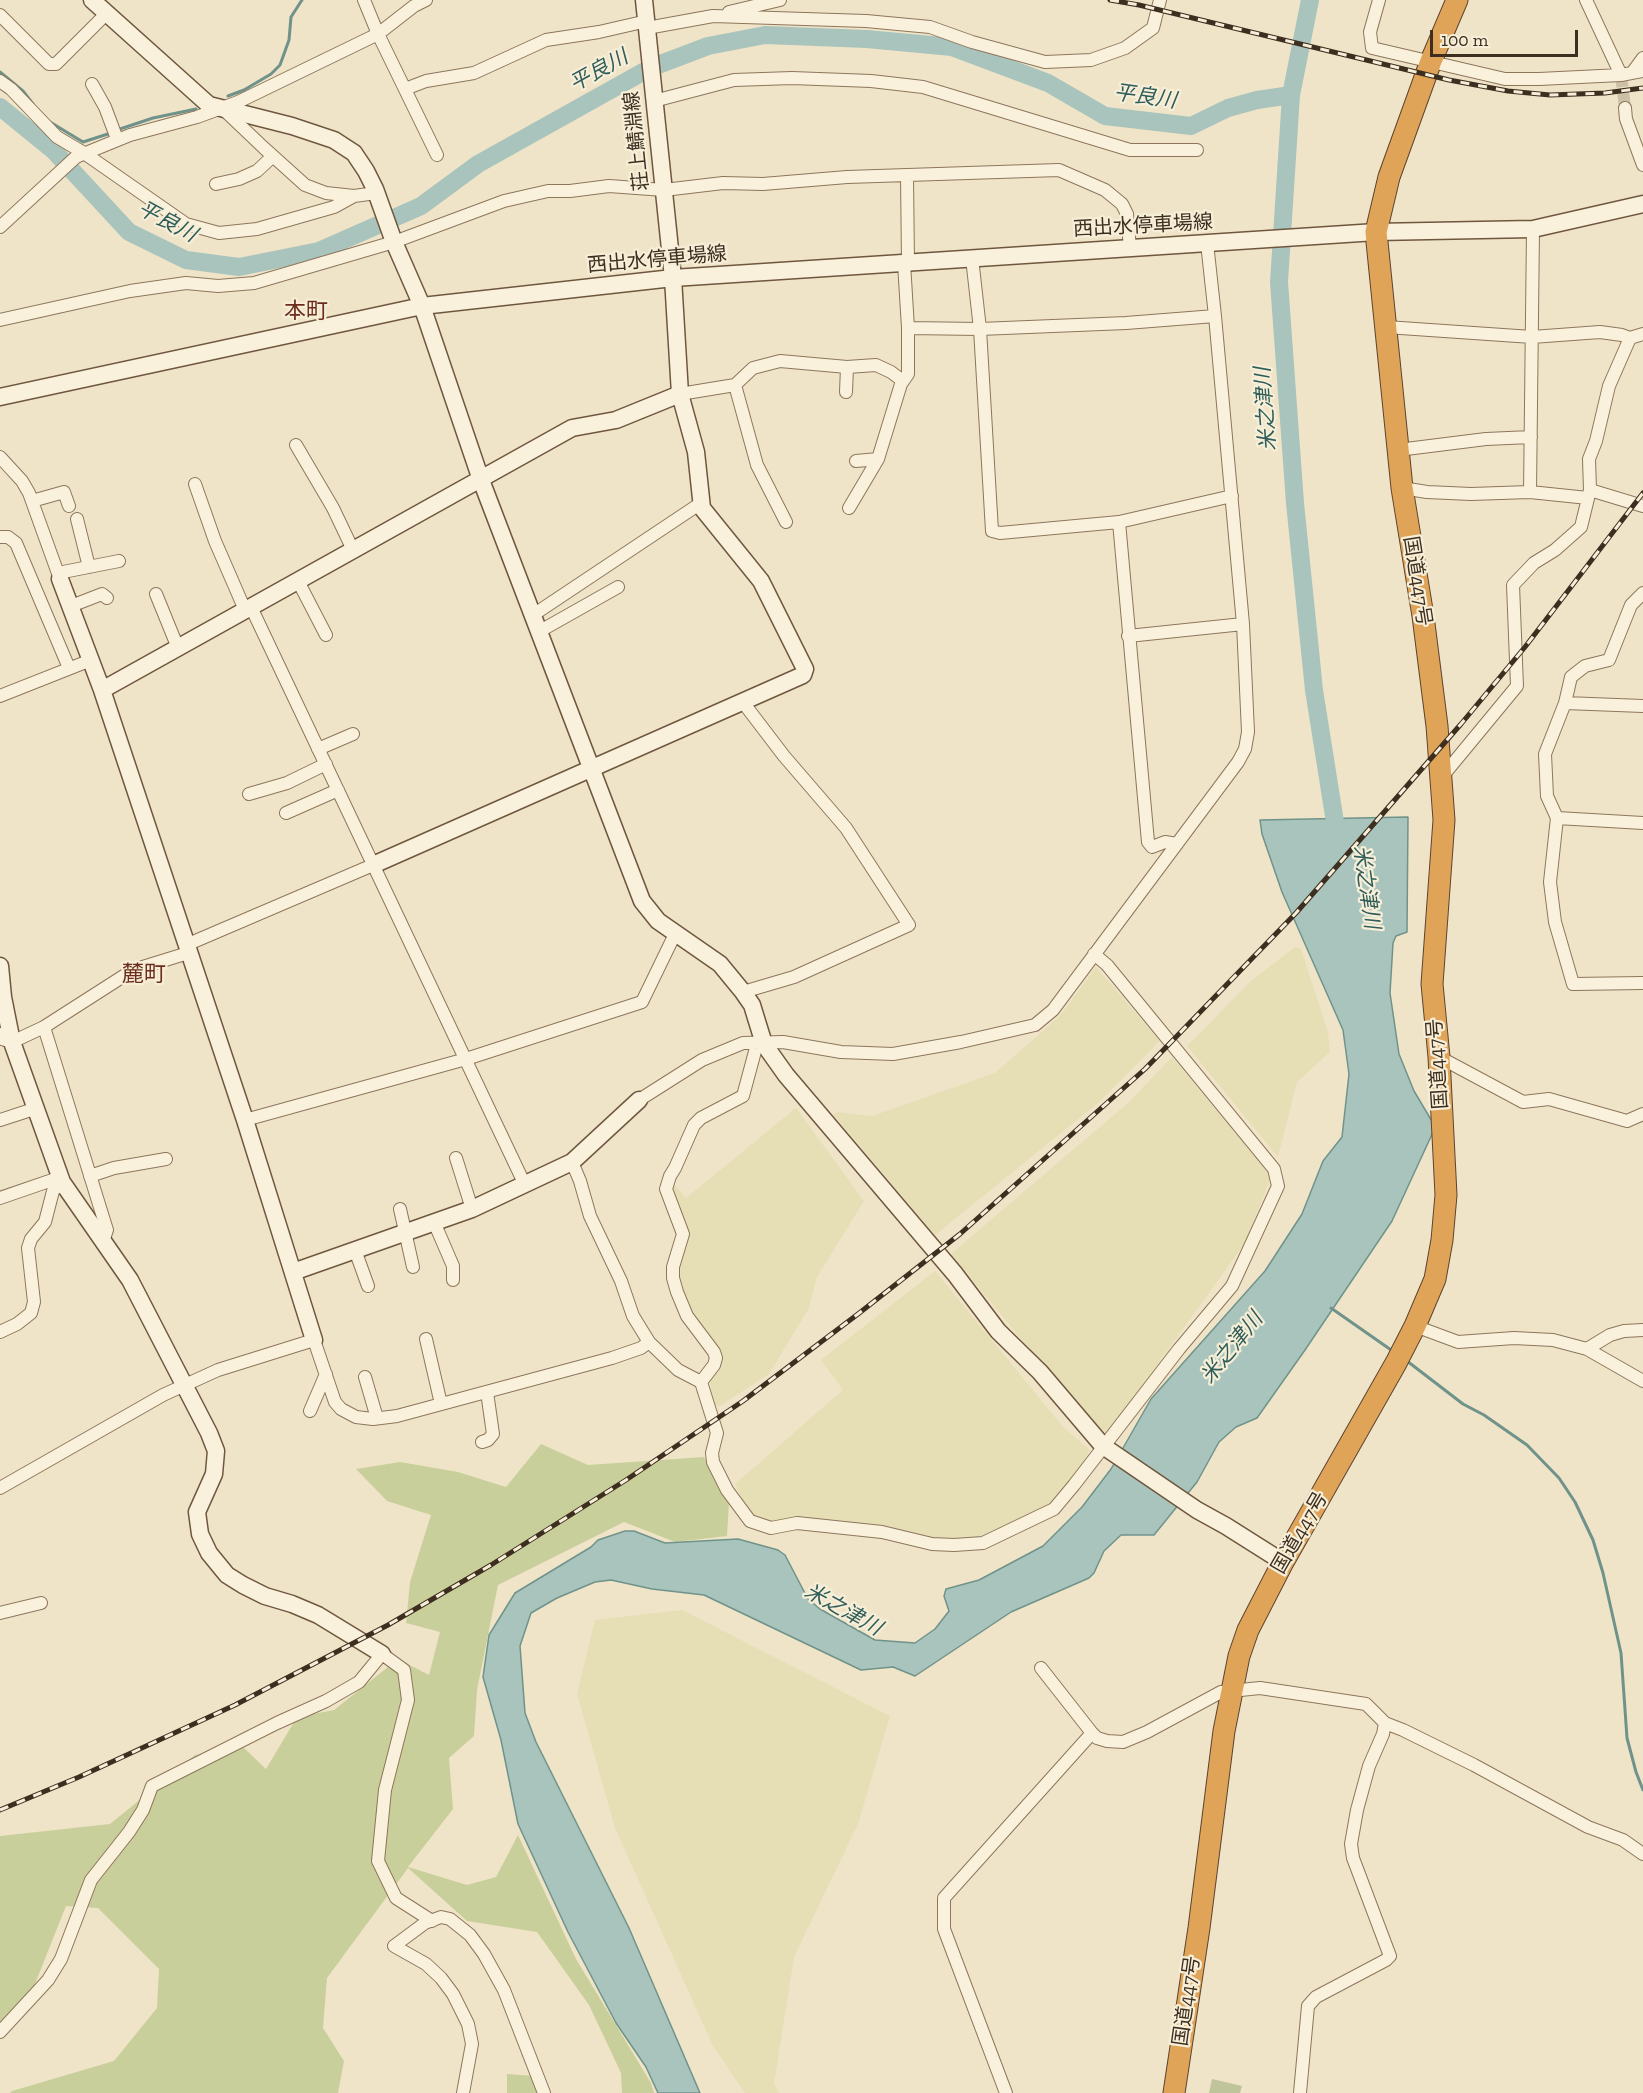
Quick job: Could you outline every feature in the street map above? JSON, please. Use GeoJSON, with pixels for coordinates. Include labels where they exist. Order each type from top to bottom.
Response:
{"type":"FeatureCollection","features":[{"type":"Feature","properties":{"kind":"highway","name":"国道447号"},"geometry":{"type":"LineString","coordinates":[[1174,2093],[1231,1691],[1239,1656],[1248,1630],[1282,1562],[1415,1326],[1434,1279],[1442,1240],[1446,1195],[1439,1057],[1432,984],[1444,820],[1441,778],[1424,616],[1402,488],[1386,327],[1369,233],[1431,61],[1456,0]]}},
{"type":"Feature","properties":{"kind":"street"},"geometry":{"type":"LineString","coordinates":[[92,0],[209,105],[292,126],[334,140],[354,153],[366,171],[376,193],[394,242],[422,306],[481,480],[642,901],[658,921],[720,964],[752,1005],[760,1044],[955,1274],[998,1331],[1040,1372],[1103,1446],[1197,1510],[1282,1562]]}},
{"type":"Feature","properties":{"kind":"street"},"geometry":{"type":"LineString","coordinates":[[364,0],[436,155]]}},
{"type":"Feature","properties":{"kind":"street"},"geometry":{"type":"LineString","coordinates":[[0,227],[80,155],[117,139],[223,108],[378,34],[414,6],[426,0]]}},
{"type":"Feature","properties":{"kind":"street","name":"荘上鯖淵線"},"geometry":{"type":"LineString","coordinates":[[644,0],[673,278],[680,394],[696,452],[701,503]]}},
{"type":"Feature","properties":{"kind":"street"},"geometry":{"type":"LineString","coordinates":[[405,89],[426,81],[474,73],[546,39],[713,16],[780,0]]}},
{"type":"Feature","properties":{"kind":"street"},"geometry":{"type":"LineString","coordinates":[[713,16],[866,21],[930,27],[972,42],[1045,62],[1091,60],[1125,48],[1153,28],[1160,0]]}},
{"type":"Feature","properties":{"kind":"street"},"geometry":{"type":"LineString","coordinates":[[1379,0],[1370,32],[1372,48],[1505,79],[1632,73]]}},
{"type":"Feature","properties":{"kind":"street"},"geometry":{"type":"LineString","coordinates":[[1586,0],[1632,73]]}},
{"type":"Feature","properties":{"kind":"street"},"geometry":{"type":"LineString","coordinates":[[0,15],[49,64],[56,64],[107,13]]}},
{"type":"Feature","properties":{"kind":"street"},"geometry":{"type":"LineString","coordinates":[[1632,73],[1643,58]]}},
{"type":"Feature","properties":{"kind":"street"},"geometry":{"type":"LineString","coordinates":[[654,101],[734,80],[792,78],[871,81],[923,87],[1130,150],[1197,150]]}},
{"type":"Feature","properties":{"kind":"street"},"geometry":{"type":"LineString","coordinates":[[0,81],[57,137],[80,155],[186,225],[219,233],[257,229],[334,207],[354,196]]}},
{"type":"Feature","properties":{"kind":"street"},"geometry":{"type":"LineString","coordinates":[[92,84],[105,107],[117,139]]}},
{"type":"Feature","properties":{"kind":"street"},"geometry":{"type":"LineString","coordinates":[[223,108],[305,185],[326,193],[354,196],[376,193]]}},
{"type":"Feature","properties":{"kind":"street"},"geometry":{"type":"LineString","coordinates":[[1625,108],[1629,129],[1643,165]]}},
{"type":"Feature","properties":{"kind":"street"},"geometry":{"type":"LineString","coordinates":[[216,184],[239,179],[256,171],[273,156]]}},
{"type":"Feature","properties":{"kind":"street"},"geometry":{"type":"LineString","coordinates":[[0,320],[129,291],[186,283],[218,286],[254,283],[394,242],[486,207],[548,190],[570,191],[609,186],[664,190],[723,183],[763,184],[847,177],[907,177],[1059,170],[1105,190],[1122,204],[1127,214],[1130,248]]}},
{"type":"Feature","properties":{"kind":"street"},"geometry":{"type":"LineString","coordinates":[[849,508],[878,459],[903,381],[908,374],[907,177]]}},
{"type":"Feature","properties":{"kind":"street","name":"西出水停車場線"},"geometry":{"type":"LineString","coordinates":[[0,397],[422,306],[673,278],[1369,233],[1533,229],[1643,204]]}},
{"type":"Feature","properties":{"kind":"street"},"geometry":{"type":"LineString","coordinates":[[1530,492],[1533,229]]}},
{"type":"Feature","properties":{"kind":"street"},"geometry":{"type":"LineString","coordinates":[[293,1272],[472,1209],[572,1162],[639,1100],[702,1060],[743,1043],[783,1042],[841,1052],[893,1054],[961,1042],[1035,1025],[1053,1010],[1238,762],[1245,749],[1248,732],[1243,624],[1215,316],[1211,243]]}},
{"type":"Feature","properties":{"kind":"street"},"geometry":{"type":"LineString","coordinates":[[972,258],[980,329],[992,531],[999,533],[1119,522],[1232,496]]}},
{"type":"Feature","properties":{"kind":"street"},"geometry":{"type":"LineString","coordinates":[[908,328],[980,329],[1126,323],[1215,316]]}},
{"type":"Feature","properties":{"kind":"street"},"geometry":{"type":"LineString","coordinates":[[1386,327],[1532,337],[1600,332],[1622,334],[1630,338],[1643,334]]}},
{"type":"Feature","properties":{"kind":"street"},"geometry":{"type":"LineString","coordinates":[[1441,778],[1517,686],[1513,585],[1534,563],[1555,550],[1581,527],[1589,494],[1589,459],[1596,441],[1609,386],[1630,338]]}},
{"type":"Feature","properties":{"kind":"street"},"geometry":{"type":"LineString","coordinates":[[102,690],[572,428],[616,420],[680,394],[735,385],[753,368],[780,361],[848,367],[876,365],[903,381]]}},
{"type":"Feature","properties":{"kind":"street"},"geometry":{"type":"LineString","coordinates":[[846,392],[848,367]]}},
{"type":"Feature","properties":{"kind":"street"},"geometry":{"type":"LineString","coordinates":[[735,385],[757,465],[786,522]]}},
{"type":"Feature","properties":{"kind":"street"},"geometry":{"type":"LineString","coordinates":[[1398,450],[1486,439],[1531,437]]}},
{"type":"Feature","properties":{"kind":"street"},"geometry":{"type":"LineString","coordinates":[[296,445],[333,508],[353,550]]}},
{"type":"Feature","properties":{"kind":"street"},"geometry":{"type":"LineString","coordinates":[[856,461],[878,459]]}},
{"type":"Feature","properties":{"kind":"street"},"geometry":{"type":"LineString","coordinates":[[2,462],[22,481],[32,501],[102,690],[245,1120],[335,1402],[341,1409],[356,1417],[397,1416],[612,1358],[641,1348],[649,1342]]}},
{"type":"Feature","properties":{"kind":"street"},"geometry":{"type":"LineString","coordinates":[[195,484],[215,541],[326,764],[525,1185]]}},
{"type":"Feature","properties":{"kind":"street"},"geometry":{"type":"LineString","coordinates":[[1402,488],[1427,492],[1589,494],[1643,506]]}},
{"type":"Feature","properties":{"kind":"street"},"geometry":{"type":"LineString","coordinates":[[32,501],[64,492],[69,506]]}},
{"type":"Feature","properties":{"kind":"street"},"geometry":{"type":"LineString","coordinates":[[6,1038],[44,1027],[133,970],[187,949],[803,675],[805,669],[761,582],[702,508],[701,503],[533,615]]}},
{"type":"Feature","properties":{"kind":"street"},"geometry":{"type":"LineString","coordinates":[[77,519],[89,567]]}},
{"type":"Feature","properties":{"kind":"street"},"geometry":{"type":"LineString","coordinates":[[1119,522],[1148,842],[1152,847],[1165,842],[1177,844]]}},
{"type":"Feature","properties":{"kind":"street"},"geometry":{"type":"LineString","coordinates":[[0,537],[8,537],[16,543],[69,668]]}},
{"type":"Feature","properties":{"kind":"street"},"geometry":{"type":"LineString","coordinates":[[59,576],[119,561]]}},
{"type":"Feature","properties":{"kind":"street"},"geometry":{"type":"LineString","coordinates":[[298,581],[326,635]]}},
{"type":"Feature","properties":{"kind":"street"},"geometry":{"type":"LineString","coordinates":[[540,631],[618,587]]}},
{"type":"Feature","properties":{"kind":"street"},"geometry":{"type":"LineString","coordinates":[[1643,593],[1631,605],[1609,660],[1585,666],[1571,677],[1565,703],[1545,754],[1547,796],[1557,818],[1550,882],[1555,922],[1573,984],[1643,983]]}},
{"type":"Feature","properties":{"kind":"street"},"geometry":{"type":"LineString","coordinates":[[71,606],[102,594],[107,598]]}},
{"type":"Feature","properties":{"kind":"street"},"geometry":{"type":"LineString","coordinates":[[156,594],[178,648]]}},
{"type":"Feature","properties":{"kind":"street"},"geometry":{"type":"LineString","coordinates":[[1128,636],[1243,624]]}},
{"type":"Feature","properties":{"kind":"street"},"geometry":{"type":"LineString","coordinates":[[0,696],[91,660]]}},
{"type":"Feature","properties":{"kind":"street"},"geometry":{"type":"LineString","coordinates":[[742,701],[784,756],[846,828],[909,925],[794,977],[743,992]]}},
{"type":"Feature","properties":{"kind":"street"},"geometry":{"type":"LineString","coordinates":[[1565,703],[1643,706]]}},
{"type":"Feature","properties":{"kind":"street"},"geometry":{"type":"LineString","coordinates":[[318,749],[353,734]]}},
{"type":"Feature","properties":{"kind":"street"},"geometry":{"type":"LineString","coordinates":[[249,794],[287,783],[326,764]]}},
{"type":"Feature","properties":{"kind":"street"},"geometry":{"type":"LineString","coordinates":[[286,813],[338,790]]}},
{"type":"Feature","properties":{"kind":"street"},"geometry":{"type":"LineString","coordinates":[[1557,818],[1643,823]]}},
{"type":"Feature","properties":{"kind":"street"},"geometry":{"type":"LineString","coordinates":[[245,1120],[465,1059],[642,1002],[675,934]]}},
{"type":"Feature","properties":{"kind":"street"},"geometry":{"type":"LineString","coordinates":[[572,1162],[590,1216],[621,1281],[633,1316],[649,1342],[678,1370],[701,1382],[717,1433],[712,1453],[713,1462],[721,1480],[750,1521],[771,1528],[797,1523],[882,1532],[932,1544],[983,1543],[1054,1509],[1232,1286],[1278,1186],[1274,1169],[1107,965],[1094,954]]}},
{"type":"Feature","properties":{"kind":"street"},"geometry":{"type":"LineString","coordinates":[[0,966],[6,1038],[37,1108],[62,1180],[130,1280],[216,1450],[214,1474],[198,1512],[200,1534],[209,1553],[227,1575],[243,1585],[265,1596],[318,1615],[404,1670],[408,1700],[385,1790],[378,1861],[396,1898],[432,1921]]}},
{"type":"Feature","properties":{"kind":"street"},"geometry":{"type":"LineString","coordinates":[[44,1027],[107,1230],[103,1241]]}},
{"type":"Feature","properties":{"kind":"street"},"geometry":{"type":"LineString","coordinates":[[701,1382],[714,1365],[716,1358],[687,1316],[677,1292],[673,1278],[674,1267],[683,1234],[666,1189],[694,1125],[701,1118],[743,1096],[760,1044]]}},
{"type":"Feature","properties":{"kind":"street"},"geometry":{"type":"LineString","coordinates":[[1439,1057],[1523,1102],[1549,1099],[1627,1121],[1642,1117]]}},
{"type":"Feature","properties":{"kind":"street"},"geometry":{"type":"LineString","coordinates":[[0,1120],[37,1108]]}},
{"type":"Feature","properties":{"kind":"street"},"geometry":{"type":"LineString","coordinates":[[456,1158],[472,1209]]}},
{"type":"Feature","properties":{"kind":"street"},"geometry":{"type":"LineString","coordinates":[[90,1176],[114,1168],[166,1160]]}},
{"type":"Feature","properties":{"kind":"street"},"geometry":{"type":"LineString","coordinates":[[0,1198],[62,1180]]}},
{"type":"Feature","properties":{"kind":"street"},"geometry":{"type":"LineString","coordinates":[[0,1332],[17,1324],[31,1313],[34,1302],[28,1248],[31,1239],[45,1222],[53,1191],[62,1180]]}},
{"type":"Feature","properties":{"kind":"street"},"geometry":{"type":"LineString","coordinates":[[400,1209],[413,1267]]}},
{"type":"Feature","properties":{"kind":"street"},"geometry":{"type":"LineString","coordinates":[[434,1222],[453,1266],[453,1280]]}},
{"type":"Feature","properties":{"kind":"street"},"geometry":{"type":"LineString","coordinates":[[355,1250],[368,1286]]}},
{"type":"Feature","properties":{"kind":"street"},"geometry":{"type":"LineString","coordinates":[[1415,1326],[1458,1342],[1514,1338],[1553,1340],[1587,1349],[1643,1381]]}},
{"type":"Feature","properties":{"kind":"street"},"geometry":{"type":"LineString","coordinates":[[1587,1349],[1610,1335],[1624,1331],[1643,1330]]}},
{"type":"Feature","properties":{"kind":"street"},"geometry":{"type":"LineString","coordinates":[[426,1339],[441,1404]]}},
{"type":"Feature","properties":{"kind":"street"},"geometry":{"type":"LineString","coordinates":[[0,1488],[183,1385],[218,1370],[314,1340]]}},
{"type":"Feature","properties":{"kind":"street"},"geometry":{"type":"LineString","coordinates":[[310,1411],[326,1374]]}},
{"type":"Feature","properties":{"kind":"street"},"geometry":{"type":"LineString","coordinates":[[365,1377],[377,1418]]}},
{"type":"Feature","properties":{"kind":"street"},"geometry":{"type":"LineString","coordinates":[[482,1442],[488,1440],[493,1434],[487,1392]]}},
{"type":"Feature","properties":{"kind":"street"},"geometry":{"type":"LineString","coordinates":[[0,1613],[41,1603]]}},
{"type":"Feature","properties":{"kind":"street"},"geometry":{"type":"LineString","coordinates":[[0,2032],[48,1980],[61,1959],[91,1880],[129,1832],[143,1810],[152,1786],[326,1701],[358,1682],[382,1654]]}},
{"type":"Feature","properties":{"kind":"street"},"geometry":{"type":"LineString","coordinates":[[1041,1668],[1097,1738],[1123,1742],[1147,1732],[1221,1692],[1260,1688],[1366,1704],[1385,1723],[1474,1765],[1588,1827],[1623,1839],[1643,1854]]}},
{"type":"Feature","properties":{"kind":"street"},"geometry":{"type":"LineString","coordinates":[[1300,2093],[1308,2006],[1316,1997],[1390,1956],[1353,1858],[1351,1844],[1357,1810],[1369,1767],[1383,1734],[1385,1723]]}},
{"type":"Feature","properties":{"kind":"street"},"geometry":{"type":"LineString","coordinates":[[1006,2093],[944,1929],[944,1898],[1092,1733]]}},
{"type":"Feature","properties":{"kind":"street"},"geometry":{"type":"LineString","coordinates":[[463,2093],[472,2044],[468,2024],[453,1994],[441,1978],[426,1964],[394,1946],[425,1923],[441,1917],[450,1919],[470,1935],[484,1954],[504,1990],[544,2093]]}},
{"type":"Feature","properties":{"kind":"shaded area"},"geometry":{"type":"Polygon","coordinates":[[[1295,947],[1301,949],[1328,1032],[1330,1052],[1297,1082],[1278,1157],[1187,1046],[1251,981],[1295,947]]]}},
{"type":"Feature","properties":{"kind":"shaded area"},"geometry":{"type":"Polygon","coordinates":[[[1096,967],[1160,1041],[1098,1103],[935,1235],[833,1114],[838,1112],[872,1116],[995,1073],[1059,1017],[1096,967]]]}},
{"type":"Feature","properties":{"kind":"shaded area"},"geometry":{"type":"Polygon","coordinates":[[[1172,1057],[1271,1177],[1245,1243],[1107,1434],[1068,1396],[951,1254],[1128,1103],[1172,1057]]]}},
{"type":"Feature","properties":{"kind":"shaded area"},"geometry":{"type":"Polygon","coordinates":[[[796,1108],[864,1201],[817,1277],[809,1308],[769,1374],[720,1406],[715,1405],[709,1380],[720,1361],[722,1352],[689,1308],[676,1272],[687,1232],[669,1195],[671,1180],[686,1198],[796,1108]]]}},
{"type":"Feature","properties":{"kind":"shaded area"},"geometry":{"type":"Polygon","coordinates":[[[935,1271],[1064,1428],[1090,1450],[1065,1491],[1049,1506],[1001,1531],[971,1541],[935,1538],[799,1516],[777,1522],[759,1519],[748,1511],[735,1484],[843,1390],[821,1360],[935,1271]]]}},
{"type":"Feature","properties":{"kind":"shaded area"},"geometry":{"type":"Polygon","coordinates":[[[682,1610],[890,1716],[858,1824],[794,1957],[774,2084],[779,2093],[745,2093],[713,2046],[615,1828],[577,1694],[595,1620],[682,1610]]]}},
{"type":"Feature","properties":{"kind":"green space"},"geometry":{"type":"Polygon","coordinates":[[[541,1444],[588,1465],[704,1457],[729,1502],[727,1536],[675,1542],[624,1522],[498,1585],[477,1690],[474,1736],[449,1758],[453,1809],[408,1867],[467,1885],[496,1877],[518,1835],[576,1959],[651,2083],[654,2093],[622,2093],[621,2073],[589,2005],[537,1932],[467,1921],[408,1868],[327,1978],[323,2028],[344,2061],[338,2093],[10,2093],[114,2061],[157,2008],[159,1969],[98,1908],[66,1906],[31,1994],[0,2024],[0,1836],[110,1824],[195,1755],[243,1747],[266,1769],[297,1717],[334,1710],[398,1659],[429,1675],[440,1632],[406,1623],[410,1582],[431,1515],[387,1501],[356,1469],[400,1462],[458,1472],[506,1487],[541,1444]]]}},
{"type":"Feature","properties":{"kind":"green space"},"geometry":{"type":"Polygon","coordinates":[[[507,2074],[535,2076],[543,2093],[507,2093],[507,2074]]]}},
{"type":"Feature","properties":{"kind":"green space"},"geometry":{"type":"Polygon","coordinates":[[[1212,2079],[1242,2086],[1240,2093],[1209,2093],[1212,2079]]]}},
{"type":"Feature","properties":{"kind":"water"},"geometry":{"type":"Polygon","coordinates":[[[1408,817],[1407,932],[1396,936],[1393,943],[1390,993],[1399,1054],[1414,1091],[1433,1123],[1434,1130],[1392,1221],[1305,1350],[1257,1418],[1236,1427],[1219,1442],[1197,1482],[1154,1535],[1121,1535],[1104,1551],[1094,1573],[1089,1578],[1011,1612],[915,1676],[893,1667],[861,1670],[704,1595],[652,1589],[611,1580],[595,1582],[557,1598],[531,1613],[520,1646],[525,1713],[536,1742],[629,1928],[700,2093],[658,2093],[646,2067],[616,2023],[568,1932],[518,1824],[501,1740],[483,1677],[489,1635],[515,1593],[591,1547],[598,1540],[625,1531],[634,1531],[665,1543],[738,1539],[778,1550],[785,1555],[808,1599],[820,1609],[875,1640],[915,1643],[935,1629],[949,1611],[944,1596],[946,1589],[979,1580],[1043,1546],[1082,1507],[1111,1469],[1151,1399],[1265,1271],[1302,1214],[1323,1161],[1342,1137],[1349,1074],[1343,1030],[1282,892],[1262,834],[1260,820],[1408,817]]]}},
{"type":"Feature","properties":{"kind":"waterway"},"geometry":{"type":"LineString","coordinates":[[228,96],[244,90],[271,74],[280,65],[289,40],[291,17],[302,0]]}},
{"type":"Feature","properties":{"kind":"waterway","name":"米之津川"},"geometry":{"type":"LineString","coordinates":[[1310,0],[1291,95],[1279,282],[1295,503],[1314,690],[1338,841]]}},
{"type":"Feature","properties":{"kind":"waterway","name":"平良川"},"geometry":{"type":"LineString","coordinates":[[0,107],[53,150],[129,232],[186,260],[239,267],[319,251],[421,206],[478,164],[650,68],[708,46],[765,35],[867,39],[952,47],[1048,83],[1105,116],[1191,126],[1228,108],[1257,100],[1291,95]]}},
{"type":"Feature","properties":{"kind":"waterway"},"geometry":{"type":"LineString","coordinates":[[0,72],[23,91],[33,104]]}},
{"type":"Feature","properties":{"kind":"waterway"},"geometry":{"type":"LineString","coordinates":[[117,130],[153,118],[196,109]]}},
{"type":"Feature","properties":{"kind":"waterway"},"geometry":{"type":"LineString","coordinates":[[50,122],[83,142],[111,133]]}},
{"type":"Feature","properties":{"kind":"waterway"},"geometry":{"type":"LineString","coordinates":[[1331,1308],[1394,1352]]}},
{"type":"Feature","properties":{"kind":"waterway"},"geometry":{"type":"LineString","coordinates":[[1407,1361],[1463,1404],[1484,1415],[1527,1445],[1559,1478],[1575,1502],[1593,1540],[1603,1573],[1621,1653],[1627,1738],[1643,1790]]}},
{"type":"Feature","properties":{"kind":"tunnel"},"geometry":{"type":"LineString","coordinates":[[1621,75],[1625,108]]}},
{"type":"Feature","properties":{"kind":"railway"},"geometry":{"type":"LineString","coordinates":[[1110,0],[1449,80],[1508,91],[1550,95],[1605,93],[1643,88]]}},
{"type":"Feature","properties":{"kind":"railway"},"geometry":{"type":"LineString","coordinates":[[0,1810],[79,1777],[235,1705],[388,1625],[491,1565],[626,1480],[743,1401],[960,1234],[1145,1069],[1296,913],[1525,647],[1643,493]]}},
{"type":"Feature","properties":{"kind":"district","name":"本町"},"geometry":{"type":"Point","coordinates":[306,312]}},
{"type":"Feature","properties":{"kind":"district","name":"麓町"},"geometry":{"type":"Point","coordinates":[144,975]}}]}
